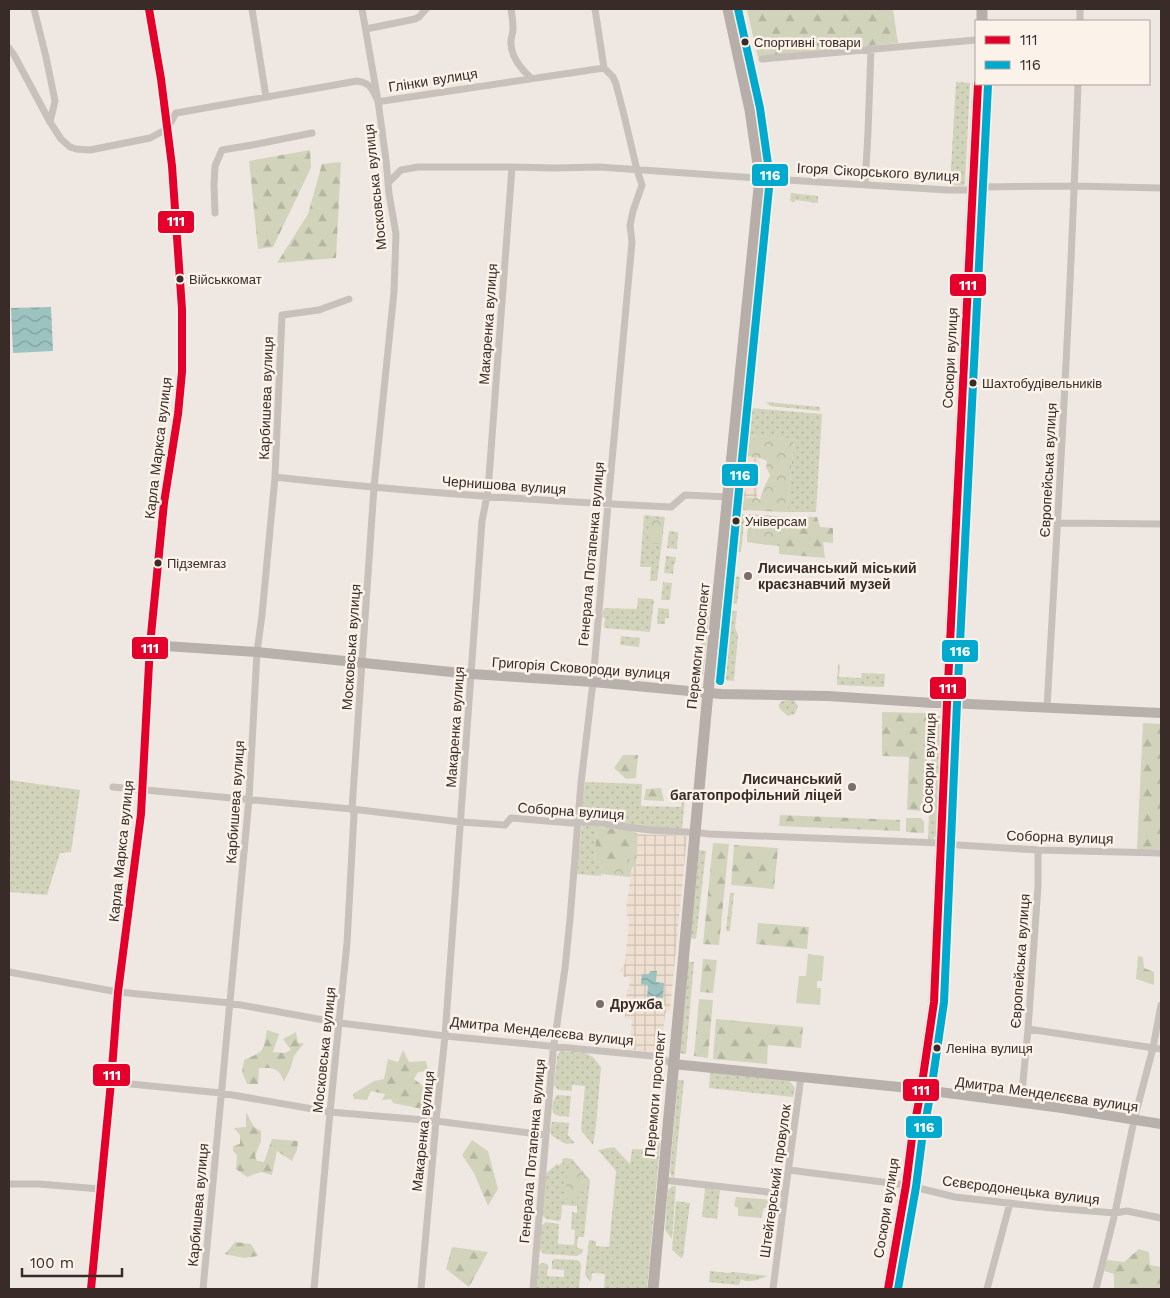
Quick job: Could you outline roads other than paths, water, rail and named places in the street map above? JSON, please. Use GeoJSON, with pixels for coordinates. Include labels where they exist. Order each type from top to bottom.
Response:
{"type":"FeatureCollection","features":[{"type":"Feature","properties":{"kind":"main road","name":"Перемоги проспект"},"geometry":{"type":"LineString","coordinates":[[653,1289],[708,692],[760,178],[750,110],[728,9]]}},
{"type":"Feature","properties":{"kind":"main road","name":"Сосюри вулиця"},"geometry":{"type":"LineString","coordinates":[[888,1289],[934,1002],[946,703],[978,85]]}},
{"type":"Feature","properties":{"kind":"street"},"geometry":{"type":"LineString","coordinates":[[34,9],[55,101],[50,122]]}},
{"type":"Feature","properties":{"kind":"street","name":"Карла Маркса вулиця"},"geometry":{"type":"LineString","coordinates":[[91,1289],[118,992],[143,790],[150,644],[164,502],[178,414],[182,372],[182,309],[172,166],[161,80],[149,9]]}},
{"type":"Feature","properties":{"kind":"street"},"geometry":{"type":"LineString","coordinates":[[252,9],[266,97]]}},
{"type":"Feature","properties":{"kind":"street","name":"Московська вулиця"},"geometry":{"type":"LineString","coordinates":[[314,1289],[348,933],[354,814],[352,809],[374,488],[394,292],[396,234],[389,194],[378,101],[362,9]]}},
{"type":"Feature","properties":{"kind":"street"},"geometry":{"type":"LineString","coordinates":[[366,29],[415,19],[426,9]]}},
{"type":"Feature","properties":{"kind":"street"},"geometry":{"type":"LineString","coordinates":[[511,9],[513,30],[511,48],[521,68],[531,78]]}},
{"type":"Feature","properties":{"kind":"street","name":"Генерала Потапенка вулиця"},"geometry":{"type":"LineString","coordinates":[[533,1289],[545,1135],[554,1045],[565,968],[581,783],[593,682],[632,248],[630,225],[642,185],[616,84],[613,77],[604,68],[595,9]]}},
{"type":"Feature","properties":{"kind":"street"},"geometry":{"type":"LineString","coordinates":[[762,59],[975,40]]}},
{"type":"Feature","properties":{"kind":"street"},"geometry":{"type":"LineString","coordinates":[[9,48],[50,122],[61,139],[70,147],[90,150],[150,138],[167,129]]}},
{"type":"Feature","properties":{"kind":"street"},"geometry":{"type":"LineString","coordinates":[[865,185],[871,49]]}},
{"type":"Feature","properties":{"kind":"street","name":"Глінки вулиця"},"geometry":{"type":"LineString","coordinates":[[167,129],[176,113],[357,81],[371,86],[378,101],[604,68]]}},
{"type":"Feature","properties":{"kind":"street","name":"Європейська вулиця"},"geometry":{"type":"LineString","coordinates":[[1047,707],[1058,523],[1078,85]]}},
{"type":"Feature","properties":{"kind":"street"},"geometry":{"type":"LineString","coordinates":[[215,213],[215,166],[222,150],[312,133]]}},
{"type":"Feature","properties":{"kind":"street","name":"Макаренка вулиця"},"geometry":{"type":"LineString","coordinates":[[422,1289],[445,1036],[482,521],[487,497],[512,167]]}},
{"type":"Feature","properties":{"kind":"street","name":"Ігоря Сікорського вулиця"},"geometry":{"type":"LineString","coordinates":[[389,182],[402,170],[418,168],[599,167],[947,190],[972,190],[979,187],[1074,186],[1161,188]]}},
{"type":"Feature","properties":{"kind":"street","name":"Карбишева вулиця"},"geometry":{"type":"LineString","coordinates":[[203,1289],[249,799],[257,652],[275,477],[282,315],[319,310],[349,299]]}},
{"type":"Feature","properties":{"kind":"street","name":"Чернишова вулиця"},"geometry":{"type":"LineString","coordinates":[[275,477],[374,488],[487,497],[671,507],[685,495],[728,497]]}},
{"type":"Feature","properties":{"kind":"street"},"geometry":{"type":"LineString","coordinates":[[1058,523],[1161,524]]}},
{"type":"Feature","properties":{"kind":"street","name":"Григорія Сковороди вулиця"},"geometry":{"type":"LineString","coordinates":[[150,644],[257,652],[471,674],[593,682],[721,694],[828,696],[933,703],[1161,713]]}},
{"type":"Feature","properties":{"kind":"street","name":"Соборна вулиця"},"geometry":{"type":"LineString","coordinates":[[112,787],[352,809],[461,822],[505,825],[511,818],[620,825],[641,829],[709,834],[941,844]]}},
{"type":"Feature","properties":{"kind":"street","name":"Соборна вулиця"},"geometry":{"type":"LineString","coordinates":[[958,845],[1038,850],[1161,853]]}},
{"type":"Feature","properties":{"kind":"street","name":"Європейська вулиця"},"geometry":{"type":"LineString","coordinates":[[1021,1103],[1038,886],[1038,850]]}},
{"type":"Feature","properties":{"kind":"street","name":"Дмитра Менделєєва вулиця"},"geometry":{"type":"LineString","coordinates":[[9,972],[118,992],[230,1003],[340,1023],[445,1036],[657,1056],[673,1064],[921,1090],[1062,1108],[1161,1124]]}},
{"type":"Feature","properties":{"kind":"street"},"geometry":{"type":"LineString","coordinates":[[1096,1289],[1115,1213],[1134,1120],[1153,1048],[1161,1005]]}},
{"type":"Feature","properties":{"kind":"street"},"geometry":{"type":"LineString","coordinates":[[1028,1029],[1161,1049]]}},
{"type":"Feature","properties":{"kind":"street","name":"Штейгерський провулок"},"geometry":{"type":"LineString","coordinates":[[773,1289],[801,1077]]}},
{"type":"Feature","properties":{"kind":"street"},"geometry":{"type":"LineString","coordinates":[[111,1082],[221,1093],[330,1112],[436,1121],[545,1135]]}},
{"type":"Feature","properties":{"kind":"street","name":"Сєвєродонецька вулиця"},"geometry":{"type":"LineString","coordinates":[[789,1170],[906,1185],[955,1197],[1052,1208],[1115,1213],[1127,1211],[1161,1218]]}},
{"type":"Feature","properties":{"kind":"street"},"geometry":{"type":"LineString","coordinates":[[663,1180],[785,1194]]}},
{"type":"Feature","properties":{"kind":"street"},"geometry":{"type":"LineString","coordinates":[[9,1184],[39,1184],[100,1189]]}},
{"type":"Feature","properties":{"kind":"street"},"geometry":{"type":"LineString","coordinates":[[987,1289],[1010,1203]]}},
{"type":"Feature","properties":{"kind":"water"},"geometry":{"type":"Polygon","coordinates":[[[51,307],[53,351],[13,353],[11,308],[51,307]]]}},
{"type":"Feature","properties":{"kind":"water"},"geometry":{"type":"Polygon","coordinates":[[[650,971],[657,971],[656,982],[664,983],[663,998],[647,997],[648,985],[641,984],[642,974],[649,974],[650,971]]]}},
{"type":"Feature","properties":{"kind":"place","name":"Спортивні товари"},"geometry":{"type":"Point","coordinates":[745,42]}},
{"type":"Feature","properties":{"kind":"place","name":"Військкомат"},"geometry":{"type":"Point","coordinates":[180,279]}},
{"type":"Feature","properties":{"kind":"place","name":"Шахтобудівельників"},"geometry":{"type":"Point","coordinates":[973,383]}},
{"type":"Feature","properties":{"kind":"place","name":"Універсам"},"geometry":{"type":"Point","coordinates":[736,521]}},
{"type":"Feature","properties":{"kind":"place","name":"Підземгаз"},"geometry":{"type":"Point","coordinates":[158,563]}},
{"type":"Feature","properties":{"kind":"place","name":"Лисичанський міський краєзнавчий музей"},"geometry":{"type":"Point","coordinates":[748,576]}},
{"type":"Feature","properties":{"kind":"place","name":"Лисичанський багатопрофільний ліцей"},"geometry":{"type":"Point","coordinates":[852,787]}},
{"type":"Feature","properties":{"kind":"place","name":"Дружба"},"geometry":{"type":"Point","coordinates":[600,1004]}},
{"type":"Feature","properties":{"kind":"place","name":"Леніна вулиця"},"geometry":{"type":"Point","coordinates":[937,1048]}}]}
